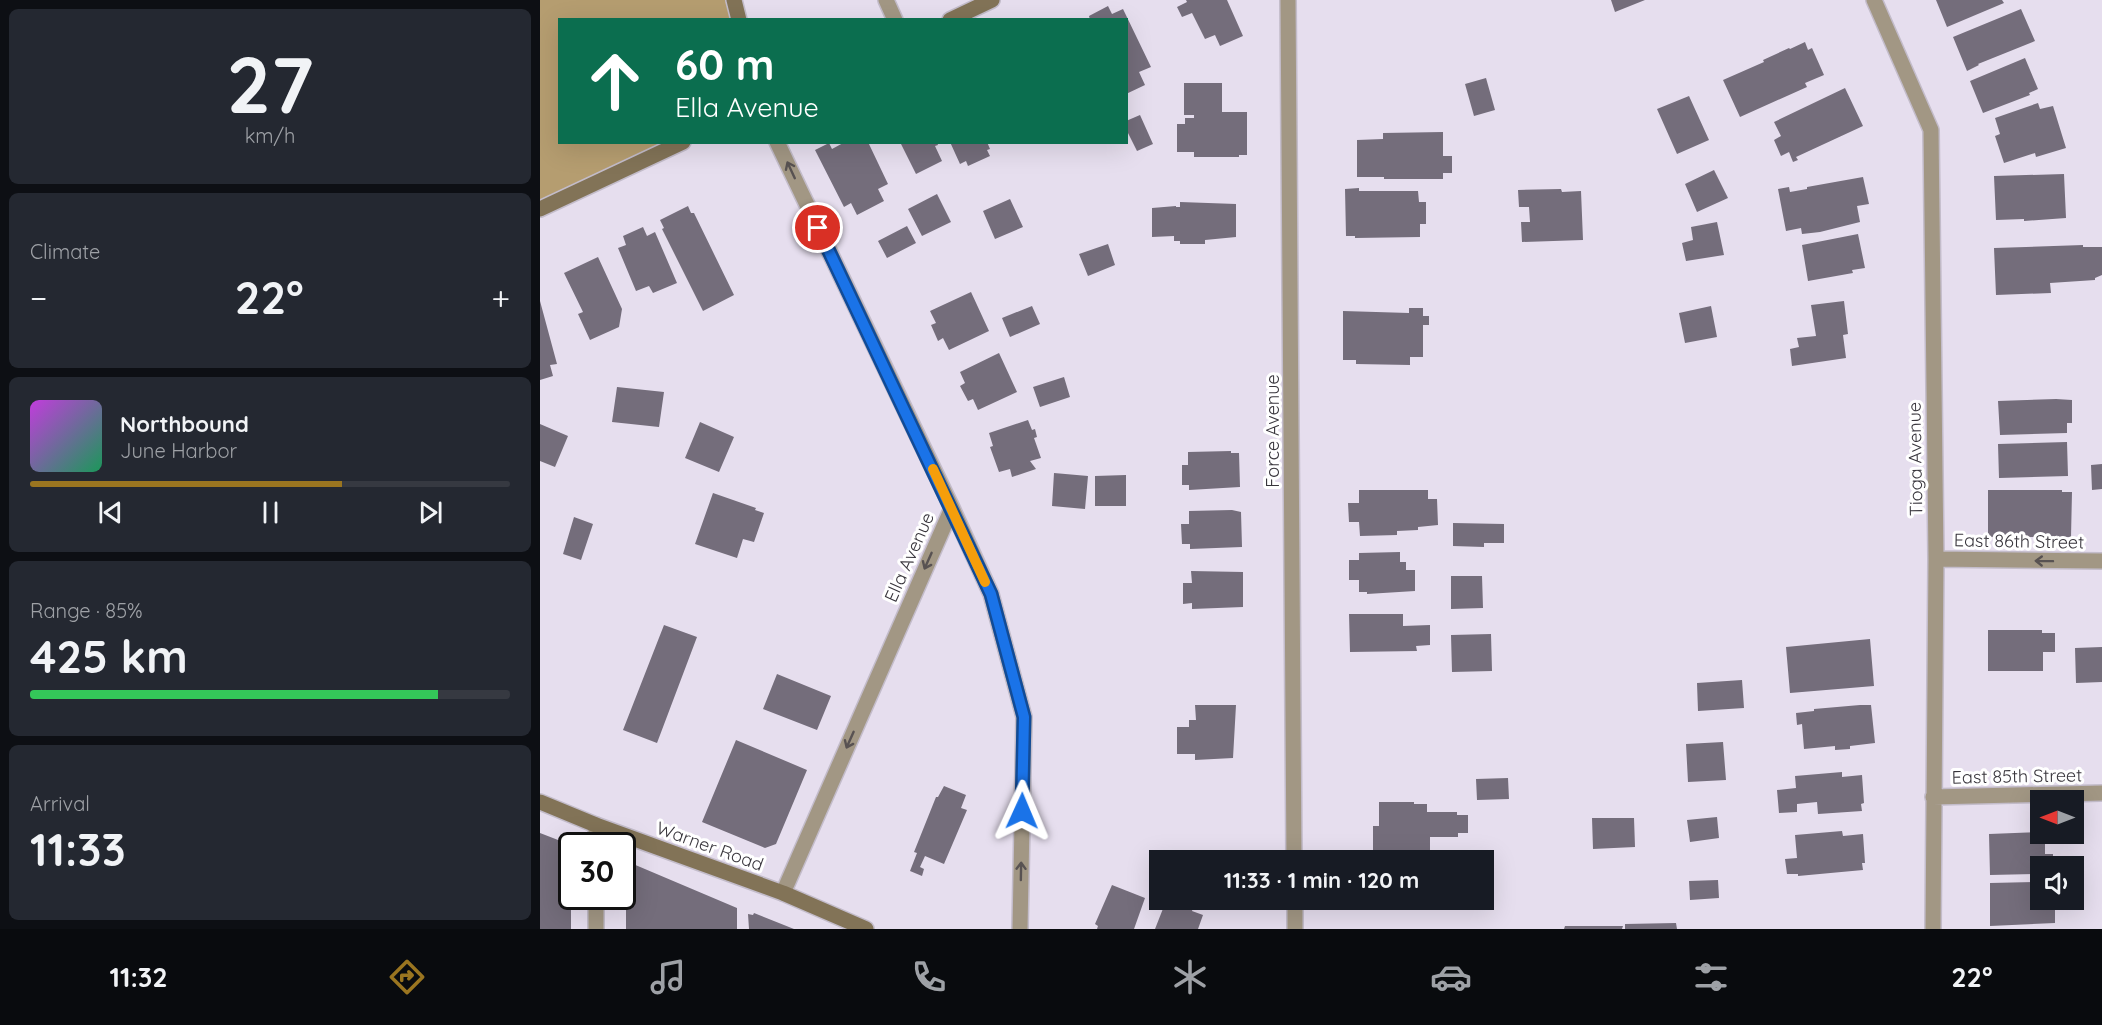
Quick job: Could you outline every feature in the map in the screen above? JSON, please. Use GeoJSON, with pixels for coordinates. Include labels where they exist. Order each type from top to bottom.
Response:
{"type":"FeatureCollection","features":[{"type":"Feature","properties":{"kind":"main road"},"geometry":{"type":"LineString","coordinates":[[734,0],[738,18]]}},
{"type":"Feature","properties":{"kind":"main road"},"geometry":{"type":"LineString","coordinates":[[954,18],[992,0]]}},
{"type":"Feature","properties":{"kind":"main road"},"geometry":{"type":"LineString","coordinates":[[540,209],[679,144]]}},
{"type":"Feature","properties":{"kind":"main road","name":"Warner Road"},"geometry":{"type":"LineString","coordinates":[[540,802],[596,825],[783,893],[866,929]]}},
{"type":"Feature","properties":{"kind":"street"},"geometry":{"type":"LineString","coordinates":[[886,0],[894,18]]}},
{"type":"Feature","properties":{"kind":"street","name":"Force Avenue"},"geometry":{"type":"LineString","coordinates":[[1288,0],[1294,850]]}},
{"type":"Feature","properties":{"kind":"street","name":"Tioga Avenue"},"geometry":{"type":"LineString","coordinates":[[1874,0],[1931,130],[1936,559],[1933,929]]}},
{"type":"Feature","properties":{"kind":"street","name":"Ella Avenue"},"geometry":{"type":"LineString","coordinates":[[778,144],[951,508],[783,893]]}},
{"type":"Feature","properties":{"kind":"street"},"geometry":{"type":"LineString","coordinates":[[951,508],[991,594],[1024,717],[1020,929]]}},
{"type":"Feature","properties":{"kind":"street","name":"East 86th Street"},"geometry":{"type":"LineString","coordinates":[[1936,559],[2102,561]]}},
{"type":"Feature","properties":{"kind":"street","name":"East 85th Street"},"geometry":{"type":"LineString","coordinates":[[1933,797],[2102,793]]}},
{"type":"Feature","properties":{"kind":"street"},"geometry":{"type":"LineString","coordinates":[[596,825],[596,832]]}},
{"type":"Feature","properties":{"kind":"street"},"geometry":{"type":"LineString","coordinates":[[596,910],[596,929]]}},
{"type":"Feature","properties":{"kind":"street"},"geometry":{"type":"LineString","coordinates":[[1295,910],[1295,929]]}},
{"type":"Feature","properties":{"kind":"shaded area"},"geometry":{"type":"Polygon","coordinates":[[[540,0],[734,0],[739,18],[558,18],[558,144],[681,144],[540,209],[540,0]]]}},
{"type":"Feature","properties":{"kind":"building"},"geometry":{"type":"Polygon","coordinates":[[[1186,0],[1227,0],[1243,36],[1220,46],[1215,35],[1205,39],[1192,13],[1182,17],[1177,7],[1187,2],[1186,0]]]}},
{"type":"Feature","properties":{"kind":"building"},"geometry":{"type":"Polygon","coordinates":[[[1611,0],[1645,0],[1615,12],[1611,0]]]}},
{"type":"Feature","properties":{"kind":"building"},"geometry":{"type":"Polygon","coordinates":[[[1936,0],[2002,0],[2004,3],[1947,27],[1936,0]]]}},
{"type":"Feature","properties":{"kind":"building"},"geometry":{"type":"Polygon","coordinates":[[[1108,6],[1112,14],[1123,9],[1127,18],[1090,18],[1089,16],[1108,6]]]}},
{"type":"Feature","properties":{"kind":"building"},"geometry":{"type":"Polygon","coordinates":[[[2021,9],[2035,41],[1978,64],[1967,71],[1953,37],[2021,9]]]}},
{"type":"Feature","properties":{"kind":"building"},"geometry":{"type":"Polygon","coordinates":[[[1128,19],[1151,67],[1139,72],[1145,85],[1128,93],[1128,19]]]}},
{"type":"Feature","properties":{"kind":"building"},"geometry":{"type":"Polygon","coordinates":[[[1805,42],[1808,50],[1812,48],[1824,75],[1805,83],[1807,87],[1740,117],[1723,80],[1805,42]]]}},
{"type":"Feature","properties":{"kind":"building"},"geometry":{"type":"Polygon","coordinates":[[[2025,58],[2038,89],[2029,93],[2030,95],[1983,113],[1970,81],[2025,58]]]}},
{"type":"Feature","properties":{"kind":"building"},"geometry":{"type":"Polygon","coordinates":[[[1486,78],[1495,110],[1474,116],[1465,84],[1486,78]]]}},
{"type":"Feature","properties":{"kind":"building"},"geometry":{"type":"Polygon","coordinates":[[[1184,83],[1222,83],[1222,112],[1247,112],[1247,155],[1194,157],[1194,152],[1177,152],[1177,124],[1185,124],[1185,118],[1194,118],[1194,115],[1184,115],[1184,83]]]}},
{"type":"Feature","properties":{"kind":"building"},"geometry":{"type":"Polygon","coordinates":[[[1845,88],[1863,126],[1796,157],[1798,160],[1793,162],[1789,152],[1781,156],[1774,140],[1781,136],[1774,122],[1845,88]]]}},
{"type":"Feature","properties":{"kind":"building"},"geometry":{"type":"Polygon","coordinates":[[[1689,96],[1709,140],[1677,154],[1657,109],[1689,96]]]}},
{"type":"Feature","properties":{"kind":"building"},"geometry":{"type":"Polygon","coordinates":[[[2038,103],[2040,109],[2053,106],[2066,148],[2036,157],[2035,153],[2004,163],[1995,136],[2000,134],[1995,118],[2038,103]]]}},
{"type":"Feature","properties":{"kind":"building"},"geometry":{"type":"Polygon","coordinates":[[[1140,115],[1153,144],[1137,151],[1128,133],[1128,120],[1140,115]]]}},
{"type":"Feature","properties":{"kind":"building"},"geometry":{"type":"Polygon","coordinates":[[[1443,132],[1443,156],[1452,156],[1452,173],[1443,173],[1443,179],[1357,177],[1357,140],[1383,139],[1383,133],[1443,132]]]}},
{"type":"Feature","properties":{"kind":"building"},"geometry":{"type":"Polygon","coordinates":[[[827,144],[832,149],[841,144],[869,144],[888,184],[878,189],[884,201],[857,215],[851,203],[844,207],[815,150],[827,144]]]}},
{"type":"Feature","properties":{"kind":"building"},"geometry":{"type":"Polygon","coordinates":[[[901,144],[938,144],[935,146],[942,161],[916,174],[901,144]]]}},
{"type":"Feature","properties":{"kind":"building"},"geometry":{"type":"Polygon","coordinates":[[[951,144],[988,144],[990,149],[987,150],[990,156],[968,166],[966,161],[960,164],[951,144]]]}},
{"type":"Feature","properties":{"kind":"building"},"geometry":{"type":"Polygon","coordinates":[[[1714,170],[1728,198],[1697,212],[1685,184],[1714,170]]]}},
{"type":"Feature","properties":{"kind":"building"},"geometry":{"type":"Polygon","coordinates":[[[2064,174],[2066,218],[1996,220],[1994,176],[2064,174]]]}},
{"type":"Feature","properties":{"kind":"building"},"geometry":{"type":"Polygon","coordinates":[[[1863,177],[1869,204],[1857,206],[1860,222],[1820,232],[1802,234],[1801,228],[1786,231],[1778,189],[1789,187],[1790,192],[1863,177]]]}},
{"type":"Feature","properties":{"kind":"building"},"geometry":{"type":"Polygon","coordinates":[[[1359,188],[1359,191],[1418,191],[1419,202],[1426,202],[1426,224],[1420,224],[1420,237],[1355,238],[1355,236],[1346,236],[1345,189],[1359,188]]]}},
{"type":"Feature","properties":{"kind":"building"},"geometry":{"type":"Polygon","coordinates":[[[1561,189],[1562,192],[1581,191],[1583,240],[1522,242],[1521,222],[1530,222],[1529,207],[1519,207],[1518,190],[1561,189]]]}},
{"type":"Feature","properties":{"kind":"building"},"geometry":{"type":"Polygon","coordinates":[[[937,194],[951,222],[922,236],[908,209],[937,194]]]}},
{"type":"Feature","properties":{"kind":"building"},"geometry":{"type":"Polygon","coordinates":[[[1010,199],[1023,227],[995,239],[983,211],[1010,199]]]}},
{"type":"Feature","properties":{"kind":"building"},"geometry":{"type":"Polygon","coordinates":[[[1180,202],[1236,204],[1236,237],[1205,240],[1205,244],[1180,244],[1180,241],[1174,241],[1174,236],[1152,237],[1152,208],[1180,207],[1180,202]]]}},
{"type":"Feature","properties":{"kind":"building"},"geometry":{"type":"Polygon","coordinates":[[[688,206],[691,213],[694,213],[734,295],[703,311],[662,229],[664,228],[660,220],[688,206]]]}},
{"type":"Feature","properties":{"kind":"building"},"geometry":{"type":"Polygon","coordinates":[[[1717,222],[1724,255],[1686,261],[1682,243],[1693,240],[1691,227],[1717,222]]]}},
{"type":"Feature","properties":{"kind":"building"},"geometry":{"type":"Polygon","coordinates":[[[907,226],[916,243],[887,258],[878,241],[907,226]]]}},
{"type":"Feature","properties":{"kind":"building"},"geometry":{"type":"Polygon","coordinates":[[[643,227],[647,236],[655,232],[677,283],[653,293],[649,286],[636,291],[618,248],[626,245],[623,236],[643,227]]]}},
{"type":"Feature","properties":{"kind":"building"},"geometry":{"type":"Polygon","coordinates":[[[1858,234],[1865,268],[1852,270],[1853,273],[1808,281],[1802,245],[1858,234]]]}},
{"type":"Feature","properties":{"kind":"building"},"geometry":{"type":"Polygon","coordinates":[[[1108,244],[1115,265],[1088,276],[1079,254],[1108,244]]]}},
{"type":"Feature","properties":{"kind":"building"},"geometry":{"type":"Polygon","coordinates":[[[2083,245],[2083,247],[2102,247],[2102,275],[2095,280],[2050,283],[2051,293],[1996,295],[1994,248],[2083,245]]]}},
{"type":"Feature","properties":{"kind":"building"},"geometry":{"type":"Polygon","coordinates":[[[598,257],[622,309],[619,327],[590,340],[578,314],[583,312],[564,273],[598,257]]]}},
{"type":"Feature","properties":{"kind":"building"},"geometry":{"type":"Polygon","coordinates":[[[971,292],[989,331],[949,350],[943,338],[938,341],[931,325],[936,323],[930,311],[971,292]]]}},
{"type":"Feature","properties":{"kind":"building"},"geometry":{"type":"Polygon","coordinates":[[[540,301],[557,364],[550,365],[553,376],[540,380],[540,301]]]}},
{"type":"Feature","properties":{"kind":"building"},"geometry":{"type":"Polygon","coordinates":[[[1844,301],[1848,334],[1843,335],[1846,358],[1792,366],[1790,349],[1799,347],[1797,338],[1816,336],[1811,305],[1844,301]]]}},
{"type":"Feature","properties":{"kind":"building"},"geometry":{"type":"Polygon","coordinates":[[[1032,306],[1040,324],[1010,337],[1002,318],[1032,306]]]}},
{"type":"Feature","properties":{"kind":"building"},"geometry":{"type":"Polygon","coordinates":[[[1711,306],[1717,337],[1685,343],[1679,313],[1711,306]]]}},
{"type":"Feature","properties":{"kind":"building"},"geometry":{"type":"Polygon","coordinates":[[[1409,308],[1423,308],[1423,316],[1429,316],[1429,325],[1423,325],[1423,357],[1410,357],[1410,365],[1356,364],[1356,360],[1343,360],[1343,311],[1409,313],[1409,308]]]}},
{"type":"Feature","properties":{"kind":"building"},"geometry":{"type":"Polygon","coordinates":[[[999,353],[1017,392],[978,410],[973,399],[968,401],[960,386],[965,383],[960,372],[999,353]]]}},
{"type":"Feature","properties":{"kind":"building"},"geometry":{"type":"Polygon","coordinates":[[[1064,377],[1070,397],[1040,407],[1033,387],[1064,377]]]}},
{"type":"Feature","properties":{"kind":"building"},"geometry":{"type":"Polygon","coordinates":[[[617,387],[664,392],[659,427],[612,422],[617,387]]]}},
{"type":"Feature","properties":{"kind":"building"},"geometry":{"type":"Polygon","coordinates":[[[2072,400],[2072,423],[2067,423],[2067,433],[2000,435],[1998,401],[2072,400]]]}},
{"type":"Feature","properties":{"kind":"building"},"geometry":{"type":"Polygon","coordinates":[[[1028,420],[1032,430],[1035,429],[1037,437],[1034,438],[1041,458],[1030,461],[1036,469],[1012,477],[1010,469],[999,472],[990,447],[993,446],[989,433],[1028,420]]]}},
{"type":"Feature","properties":{"kind":"building"},"geometry":{"type":"Polygon","coordinates":[[[700,422],[734,437],[719,472],[685,458],[700,422]]]}},
{"type":"Feature","properties":{"kind":"building"},"geometry":{"type":"Polygon","coordinates":[[[540,424],[568,436],[555,467],[540,461],[540,424]]]}},
{"type":"Feature","properties":{"kind":"building"},"geometry":{"type":"Polygon","coordinates":[[[2067,442],[2068,476],[1999,478],[1998,444],[2067,442]]]}},
{"type":"Feature","properties":{"kind":"building"},"geometry":{"type":"Polygon","coordinates":[[[1231,451],[1231,453],[1239,453],[1240,487],[1189,490],[1189,485],[1182,485],[1182,465],[1188,465],[1188,452],[1231,451]]]}},
{"type":"Feature","properties":{"kind":"building"},"geometry":{"type":"Polygon","coordinates":[[[2102,464],[2102,489],[2092,490],[2091,465],[2102,464]]]}},
{"type":"Feature","properties":{"kind":"building"},"geometry":{"type":"Polygon","coordinates":[[[1054,473],[1088,476],[1085,509],[1052,506],[1054,473]]]}},
{"type":"Feature","properties":{"kind":"building"},"geometry":{"type":"Polygon","coordinates":[[[1126,475],[1126,506],[1095,506],[1095,476],[1126,475]]]}},
{"type":"Feature","properties":{"kind":"building"},"geometry":{"type":"Polygon","coordinates":[[[1359,490],[1428,490],[1428,499],[1437,499],[1438,525],[1418,527],[1418,530],[1397,531],[1397,535],[1360,536],[1359,522],[1349,522],[1348,503],[1359,503],[1359,490]]]}},
{"type":"Feature","properties":{"kind":"building"},"geometry":{"type":"Polygon","coordinates":[[[1988,490],[2072,492],[2071,537],[1988,537],[1988,490]]]}},
{"type":"Feature","properties":{"kind":"building"},"geometry":{"type":"Polygon","coordinates":[[[713,493],[764,513],[754,542],[743,539],[737,558],[695,544],[713,493]]]}},
{"type":"Feature","properties":{"kind":"building"},"geometry":{"type":"Polygon","coordinates":[[[1232,510],[1241,512],[1242,547],[1190,549],[1190,544],[1182,544],[1181,524],[1189,524],[1189,511],[1232,510]]]}},
{"type":"Feature","properties":{"kind":"building"},"geometry":{"type":"Polygon","coordinates":[[[574,517],[593,524],[581,560],[563,554],[574,517]]]}},
{"type":"Feature","properties":{"kind":"building"},"geometry":{"type":"Polygon","coordinates":[[[1453,523],[1504,524],[1504,543],[1484,543],[1484,547],[1453,546],[1453,523]]]}},
{"type":"Feature","properties":{"kind":"building"},"geometry":{"type":"Polygon","coordinates":[[[1400,552],[1400,562],[1406,562],[1406,570],[1415,570],[1415,591],[1367,594],[1367,592],[1359,592],[1359,580],[1349,580],[1349,560],[1359,560],[1359,553],[1400,552]]]}},
{"type":"Feature","properties":{"kind":"building"},"geometry":{"type":"Polygon","coordinates":[[[1191,571],[1243,572],[1243,607],[1192,609],[1192,603],[1183,604],[1183,583],[1192,583],[1191,571]]]}},
{"type":"Feature","properties":{"kind":"building"},"geometry":{"type":"Polygon","coordinates":[[[1451,576],[1482,576],[1483,608],[1451,609],[1451,576]]]}},
{"type":"Feature","properties":{"kind":"building"},"geometry":{"type":"Polygon","coordinates":[[[1349,614],[1403,614],[1403,626],[1430,625],[1430,645],[1416,646],[1417,651],[1350,652],[1349,614]]]}},
{"type":"Feature","properties":{"kind":"building"},"geometry":{"type":"Polygon","coordinates":[[[664,625],[697,637],[657,743],[623,730],[664,625]]]}},
{"type":"Feature","properties":{"kind":"building"},"geometry":{"type":"Polygon","coordinates":[[[1988,630],[2042,630],[2042,633],[2055,633],[2055,652],[2043,652],[2043,671],[1988,671],[1988,630]]]}},
{"type":"Feature","properties":{"kind":"building"},"geometry":{"type":"Polygon","coordinates":[[[1491,634],[1492,671],[1452,672],[1451,635],[1491,634]]]}},
{"type":"Feature","properties":{"kind":"building"},"geometry":{"type":"Polygon","coordinates":[[[1870,639],[1874,686],[1790,693],[1786,647],[1870,639]]]}},
{"type":"Feature","properties":{"kind":"building"},"geometry":{"type":"Polygon","coordinates":[[[2102,647],[2102,682],[2076,683],[2075,648],[2102,647]]]}},
{"type":"Feature","properties":{"kind":"building"},"geometry":{"type":"Polygon","coordinates":[[[777,674],[831,696],[817,730],[763,709],[777,674]]]}},
{"type":"Feature","properties":{"kind":"building"},"geometry":{"type":"Polygon","coordinates":[[[1742,680],[1744,708],[1698,711],[1697,683],[1742,680]]]}},
{"type":"Feature","properties":{"kind":"building"},"geometry":{"type":"Polygon","coordinates":[[[1195,705],[1236,705],[1233,758],[1195,760],[1195,754],[1177,754],[1177,727],[1189,727],[1189,720],[1196,720],[1195,705]]]}},
{"type":"Feature","properties":{"kind":"building"},"geometry":{"type":"Polygon","coordinates":[[[1871,705],[1875,743],[1850,746],[1850,749],[1835,750],[1835,746],[1804,749],[1802,724],[1797,725],[1796,713],[1871,705]]]}},
{"type":"Feature","properties":{"kind":"building"},"geometry":{"type":"Polygon","coordinates":[[[736,740],[807,770],[776,844],[765,848],[702,822],[736,740]]]}},
{"type":"Feature","properties":{"kind":"building"},"geometry":{"type":"Polygon","coordinates":[[[1723,742],[1726,780],[1688,782],[1686,744],[1723,742]]]}},
{"type":"Feature","properties":{"kind":"building"},"geometry":{"type":"Polygon","coordinates":[[[1842,772],[1842,777],[1862,775],[1864,803],[1861,804],[1862,811],[1818,814],[1817,802],[1797,804],[1797,812],[1779,813],[1777,790],[1796,788],[1795,776],[1842,772]]]}},
{"type":"Feature","properties":{"kind":"building"},"geometry":{"type":"Polygon","coordinates":[[[1508,778],[1509,799],[1477,800],[1476,779],[1508,778]]]}},
{"type":"Feature","properties":{"kind":"building"},"geometry":{"type":"Polygon","coordinates":[[[944,786],[966,795],[961,808],[967,810],[944,864],[925,856],[920,867],[924,869],[922,876],[910,871],[917,853],[914,852],[936,797],[944,786]]]}},
{"type":"Feature","properties":{"kind":"building"},"geometry":{"type":"Polygon","coordinates":[[[1379,802],[1414,802],[1414,804],[1427,804],[1427,812],[1457,812],[1457,815],[1468,815],[1468,833],[1458,833],[1458,837],[1430,837],[1430,850],[1373,850],[1373,826],[1379,826],[1379,802]]]}},
{"type":"Feature","properties":{"kind":"building"},"geometry":{"type":"Polygon","coordinates":[[[1717,817],[1719,838],[1690,842],[1687,820],[1717,817]]]}},
{"type":"Feature","properties":{"kind":"building"},"geometry":{"type":"Polygon","coordinates":[[[1592,818],[1634,818],[1635,847],[1593,849],[1592,818]]]}},
{"type":"Feature","properties":{"kind":"building"},"geometry":{"type":"Polygon","coordinates":[[[1842,831],[1843,836],[1863,834],[1865,863],[1862,863],[1863,870],[1798,876],[1798,874],[1787,874],[1785,859],[1797,858],[1795,835],[1842,831]]]}},
{"type":"Feature","properties":{"kind":"building"},"geometry":{"type":"Polygon","coordinates":[[[2030,832],[2030,844],[2045,844],[2045,854],[2053,854],[2053,856],[2030,856],[2030,874],[1990,875],[1989,834],[2030,832]]]}},
{"type":"Feature","properties":{"kind":"building"},"geometry":{"type":"Polygon","coordinates":[[[540,833],[558,840],[558,910],[571,910],[571,929],[540,929],[540,833]]]}},
{"type":"Feature","properties":{"kind":"building"},"geometry":{"type":"Polygon","coordinates":[[[636,865],[737,908],[737,929],[626,929],[626,910],[636,910],[636,865]]]}},
{"type":"Feature","properties":{"kind":"building"},"geometry":{"type":"Polygon","coordinates":[[[1718,880],[1719,898],[1690,900],[1689,881],[1718,880]]]}},
{"type":"Feature","properties":{"kind":"building"},"geometry":{"type":"Polygon","coordinates":[[[2030,882],[2030,910],[2055,910],[2055,923],[1990,926],[1990,883],[2030,882]]]}},
{"type":"Feature","properties":{"kind":"building"},"geometry":{"type":"Polygon","coordinates":[[[1112,885],[1145,898],[1134,929],[1097,929],[1098,926],[1095,924],[1112,885]]]}},
{"type":"Feature","properties":{"kind":"building"},"geometry":{"type":"Polygon","coordinates":[[[1162,910],[1192,910],[1203,915],[1198,929],[1155,929],[1162,910]]]}},
{"type":"Feature","properties":{"kind":"building"},"geometry":{"type":"Polygon","coordinates":[[[754,913],[794,929],[749,929],[748,914],[753,915],[754,913]]]}},
{"type":"Feature","properties":{"kind":"building"},"geometry":{"type":"Polygon","coordinates":[[[1676,923],[1677,929],[1625,929],[1625,924],[1676,923]]]}},
{"type":"Feature","properties":{"kind":"building"},"geometry":{"type":"Polygon","coordinates":[[[1565,926],[1623,926],[1622,929],[1564,929],[1565,926]]]}},
{"type":"Feature","properties":{"kind":"slow traffic"},"geometry":{"type":"LineString","coordinates":[[933,469],[985,582]]}},
{"type":"Feature","properties":{"kind":"route"},"geometry":{"type":"LineString","coordinates":[[818,228],[991,594],[1024,717],[1022,811]]}}]}
